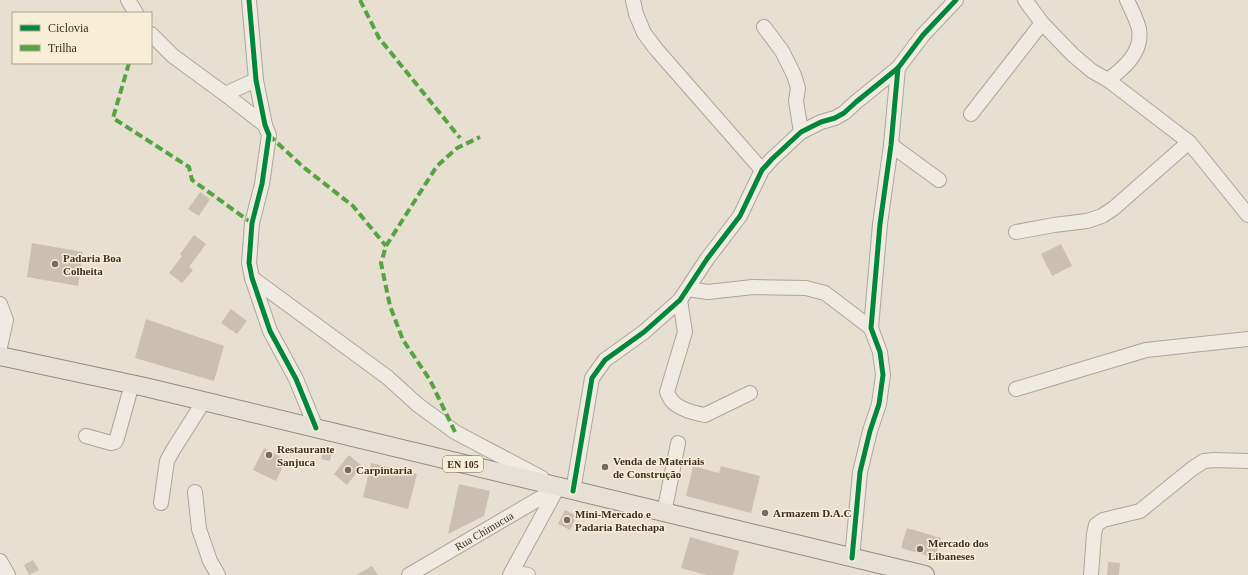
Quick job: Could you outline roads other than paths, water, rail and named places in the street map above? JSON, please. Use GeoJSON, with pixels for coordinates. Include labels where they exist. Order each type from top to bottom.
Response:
{"type":"FeatureCollection","features":[{"type":"Feature","properties":{"kind":"main road","name":"EN 105"},"geometry":{"type":"LineString","coordinates":[[0,356],[204,401],[925,575]]}},
{"type":"Feature","properties":{"kind":"street"},"geometry":{"type":"LineString","coordinates":[[128,0],[135,12]]}},
{"type":"Feature","properties":{"kind":"street"},"geometry":{"type":"LineString","coordinates":[[249,0],[256,80],[265,125],[269,135],[262,184],[252,223],[249,263],[252,278],[270,331],[296,379],[316,428]]}},
{"type":"Feature","properties":{"kind":"street"},"geometry":{"type":"LineString","coordinates":[[633,0],[636,14],[644,33],[656,49],[762,170]]}},
{"type":"Feature","properties":{"kind":"street"},"geometry":{"type":"LineString","coordinates":[[528,575],[511,573],[566,489],[592,378],[605,360],[644,332],[684,295],[707,259],[740,216],[762,170],[801,132],[821,122],[844,114],[856,102],[898,68],[923,35],[956,0]]}},
{"type":"Feature","properties":{"kind":"street"},"geometry":{"type":"LineString","coordinates":[[1025,0],[1042,23],[1073,55],[1092,71],[1108,80],[1189,142],[1248,215]]}},
{"type":"Feature","properties":{"kind":"street"},"geometry":{"type":"LineString","coordinates":[[1108,80],[1124,68],[1136,52],[1140,40],[1139,29],[1127,0]]}},
{"type":"Feature","properties":{"kind":"street"},"geometry":{"type":"LineString","coordinates":[[971,114],[1042,23]]}},
{"type":"Feature","properties":{"kind":"street"},"geometry":{"type":"LineString","coordinates":[[764,27],[782,51],[794,75],[798,88],[796,101],[801,132]]}},
{"type":"Feature","properties":{"kind":"street"},"geometry":{"type":"LineString","coordinates":[[152,35],[173,56],[265,125]]}},
{"type":"Feature","properties":{"kind":"street"},"geometry":{"type":"LineString","coordinates":[[852,558],[860,472],[879,404],[883,375],[880,352],[871,328],[880,224],[891,145],[898,68]]}},
{"type":"Feature","properties":{"kind":"street"},"geometry":{"type":"LineString","coordinates":[[225,94],[256,80]]}},
{"type":"Feature","properties":{"kind":"street"},"geometry":{"type":"LineString","coordinates":[[1016,232],[1087,221],[1102,216],[1114,208],[1189,142]]}},
{"type":"Feature","properties":{"kind":"street"},"geometry":{"type":"LineString","coordinates":[[891,145],[939,180]]}},
{"type":"Feature","properties":{"kind":"street"},"geometry":{"type":"LineString","coordinates":[[252,278],[386,377],[418,405],[455,432],[566,489]]}},
{"type":"Feature","properties":{"kind":"street"},"geometry":{"type":"LineString","coordinates":[[684,295],[753,287],[806,288],[825,293],[871,328]]}},
{"type":"Feature","properties":{"kind":"street"},"geometry":{"type":"LineString","coordinates":[[684,295],[685,332],[667,392],[671,400],[679,406],[698,414],[705,415],[750,393]]}},
{"type":"Feature","properties":{"kind":"street"},"geometry":{"type":"LineString","coordinates":[[0,304],[6,320],[0,347]]}},
{"type":"Feature","properties":{"kind":"street"},"geometry":{"type":"LineString","coordinates":[[1016,389],[1146,350],[1248,339]]}},
{"type":"Feature","properties":{"kind":"street"},"geometry":{"type":"LineString","coordinates":[[86,436],[111,443],[115,442],[132,384]]}},
{"type":"Feature","properties":{"kind":"street"},"geometry":{"type":"LineString","coordinates":[[161,503],[167,461],[204,401]]}},
{"type":"Feature","properties":{"kind":"street"},"geometry":{"type":"LineString","coordinates":[[664,512],[678,443]]}},
{"type":"Feature","properties":{"kind":"street"},"geometry":{"type":"LineString","coordinates":[[1091,575],[1094,534],[1096,525],[1102,520],[1140,511],[1193,468],[1204,461],[1248,461]]}},
{"type":"Feature","properties":{"kind":"street","name":"Rua Chimucua"},"geometry":{"type":"LineString","coordinates":[[409,575],[566,489]]}},
{"type":"Feature","properties":{"kind":"street"},"geometry":{"type":"LineString","coordinates":[[195,492],[198,529],[210,562],[218,575]]}},
{"type":"Feature","properties":{"kind":"street"},"geometry":{"type":"LineString","coordinates":[[0,561],[8,575]]}},
{"type":"Feature","properties":{"kind":"place","name":"Padaria Boa Colheita"},"geometry":{"type":"Point","coordinates":[55,264]}},
{"type":"Feature","properties":{"kind":"place","name":"Restaurante Sanjuca"},"geometry":{"type":"Point","coordinates":[269,455]}},
{"type":"Feature","properties":{"kind":"place","name":"Venda de Materiais de Construção"},"geometry":{"type":"Point","coordinates":[605,467]}},
{"type":"Feature","properties":{"kind":"place","name":"Carpintaria"},"geometry":{"type":"Point","coordinates":[348,470]}},
{"type":"Feature","properties":{"kind":"place","name":"Armazem D.A.C"},"geometry":{"type":"Point","coordinates":[765,513]}},
{"type":"Feature","properties":{"kind":"place","name":"Mini-Mercado e Padaria Batechapa"},"geometry":{"type":"Point","coordinates":[567,520]}},
{"type":"Feature","properties":{"kind":"place","name":"Mercado dos Libaneses"},"geometry":{"type":"Point","coordinates":[920,549]}}]}
